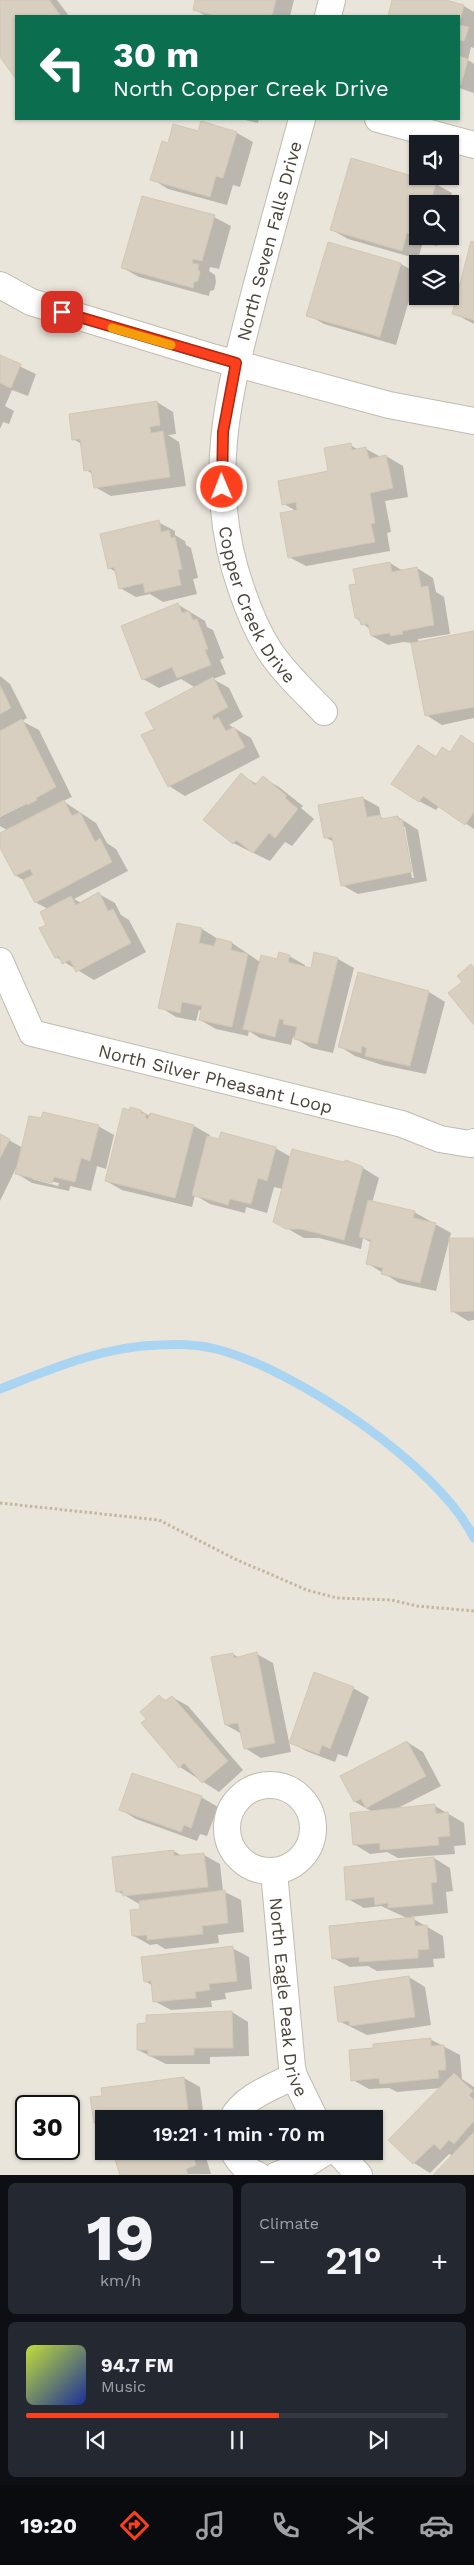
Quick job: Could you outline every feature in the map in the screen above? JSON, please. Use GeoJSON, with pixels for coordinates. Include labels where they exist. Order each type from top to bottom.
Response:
{"type":"FeatureCollection","features":[{"type":"Feature","properties":{"kind":"street"},"geometry":{"type":"LineString","coordinates":[[328,15],[332,0]]}},
{"type":"Feature","properties":{"kind":"street","name":"North Seven Falls Drive"},"geometry":{"type":"LineString","coordinates":[[236,363],[302,120]]}},
{"type":"Feature","properties":{"kind":"street"},"geometry":{"type":"LineString","coordinates":[[382,120],[474,145]]}},
{"type":"Feature","properties":{"kind":"street"},"geometry":{"type":"LineString","coordinates":[[0,285],[31,302],[236,363],[389,405],[474,421]]}},
{"type":"Feature","properties":{"kind":"street","name":"Copper Creek Drive"},"geometry":{"type":"LineString","coordinates":[[236,363],[223,432],[221,473],[224,516],[234,566],[250,614],[269,650],[294,681],[324,712]]}},
{"type":"Feature","properties":{"kind":"street","name":"North Silver Pheasant Loop"},"geometry":{"type":"LineString","coordinates":[[0,961],[32,1033],[402,1124],[440,1139],[470,1144],[474,1142]]}},
{"type":"Feature","properties":{"kind":"street","name":"North Eagle Peak Drive"},"geometry":{"type":"LineString","coordinates":[[274,1872],[294,2076],[311,2110]]}},
{"type":"Feature","properties":{"kind":"street"},"geometry":{"type":"LineString","coordinates":[[237,2110],[250,2098],[294,2076]]}},
{"type":"Feature","properties":{"kind":"street"},"geometry":{"type":"LineString","coordinates":[[238,2160],[252,2173],[258,2175]]}},
{"type":"Feature","properties":{"kind":"street"},"geometry":{"type":"LineString","coordinates":[[277,2175],[303,2166],[313,2160]]}},
{"type":"Feature","properties":{"kind":"street"},"geometry":{"type":"LineString","coordinates":[[345,2160],[359,2175]]}},
{"type":"Feature","properties":{"kind":"path"},"geometry":{"type":"LineString","coordinates":[[0,1503],[159,1520],[243,1563],[307,1590],[337,1598],[391,1600],[417,1606],[474,1611]]}},
{"type":"Feature","properties":{"kind":"shaded area"},"geometry":{"type":"Polygon","coordinates":[[[0,0],[474,0],[474,2175],[0,2175],[0,0]]]}},
{"type":"Feature","properties":{"kind":"building"},"geometry":{"type":"Polygon","coordinates":[[[0,0],[49,0],[60,15],[15,15],[15,78],[0,57],[0,0]]]}},
{"type":"Feature","properties":{"kind":"building"},"geometry":{"type":"Polygon","coordinates":[[[195,0],[276,0],[272,15],[212,15],[193,10],[195,0]]]}},
{"type":"Feature","properties":{"kind":"building"},"geometry":{"type":"Polygon","coordinates":[[[392,0],[446,0],[464,5],[460,21],[460,15],[388,15],[392,0]]]}},
{"type":"Feature","properties":{"kind":"building"},"geometry":{"type":"Polygon","coordinates":[[[460,25],[469,27],[464,41],[460,40],[460,25]]]}},
{"type":"Feature","properties":{"kind":"building"},"geometry":{"type":"Polygon","coordinates":[[[460,56],[468,59],[460,84],[460,56]]]}},
{"type":"Feature","properties":{"kind":"building"},"geometry":{"type":"Polygon","coordinates":[[[201,121],[237,132],[223,178],[216,176],[210,197],[150,180],[162,141],[168,143],[173,124],[198,131],[201,121]]]}},
{"type":"Feature","properties":{"kind":"building"},"geometry":{"type":"Polygon","coordinates":[[[351,158],[409,175],[409,185],[435,185],[433,195],[409,195],[409,234],[407,233],[402,251],[330,230],[351,158]]]}},
{"type":"Feature","properties":{"kind":"building"},"geometry":{"type":"Polygon","coordinates":[[[142,196],[215,215],[202,261],[193,259],[192,263],[199,264],[198,269],[200,272],[198,281],[194,282],[193,288],[121,268],[142,196]]]}},
{"type":"Feature","properties":{"kind":"building"},"geometry":{"type":"Polygon","coordinates":[[[471,241],[474,242],[474,320],[452,314],[454,305],[459,305],[459,287],[471,241]]]}},
{"type":"Feature","properties":{"kind":"building"},"geometry":{"type":"Polygon","coordinates":[[[328,242],[401,263],[380,337],[306,316],[328,242]]]}},
{"type":"Feature","properties":{"kind":"building"},"geometry":{"type":"Polygon","coordinates":[[[0,355],[21,364],[11,388],[0,383],[0,355]]]}},
{"type":"Feature","properties":{"kind":"building"},"geometry":{"type":"Polygon","coordinates":[[[157,401],[160,425],[150,427],[151,433],[163,431],[170,477],[94,488],[91,470],[84,471],[80,439],[72,440],[69,414],[157,401]]]}},
{"type":"Feature","properties":{"kind":"building"},"geometry":{"type":"Polygon","coordinates":[[[351,443],[352,450],[366,447],[369,459],[386,455],[393,488],[370,493],[375,523],[371,524],[375,542],[288,558],[280,513],[297,510],[296,502],[282,505],[278,481],[328,471],[324,448],[351,443]]]}},
{"type":"Feature","properties":{"kind":"building"},"geometry":{"type":"Polygon","coordinates":[[[159,520],[161,532],[169,530],[171,538],[175,537],[182,569],[178,570],[181,585],[145,593],[143,583],[119,589],[114,567],[108,569],[100,534],[159,520]]]}},
{"type":"Feature","properties":{"kind":"building"},"geometry":{"type":"Polygon","coordinates":[[[390,562],[392,572],[417,567],[421,587],[428,586],[434,625],[402,631],[403,634],[390,636],[390,633],[371,636],[368,624],[361,625],[359,618],[355,618],[349,585],[356,584],[353,569],[390,562]]]}},
{"type":"Feature","properties":{"kind":"building"},"geometry":{"type":"Polygon","coordinates":[[[178,603],[182,613],[189,611],[193,620],[197,619],[208,649],[205,650],[211,665],[177,678],[172,667],[142,680],[121,626],[178,603]]]}},
{"type":"Feature","properties":{"kind":"building"},"geometry":{"type":"Polygon","coordinates":[[[474,631],[474,707],[425,716],[411,643],[474,631]]]}},
{"type":"Feature","properties":{"kind":"building"},"geometry":{"type":"Polygon","coordinates":[[[213,677],[228,707],[212,716],[214,720],[218,717],[226,731],[234,727],[245,747],[168,787],[141,735],[154,729],[145,713],[213,677]]]}},
{"type":"Feature","properties":{"kind":"building"},"geometry":{"type":"Polygon","coordinates":[[[0,685],[11,708],[0,714],[0,685]]]}},
{"type":"Feature","properties":{"kind":"building"},"geometry":{"type":"Polygon","coordinates":[[[22,719],[56,787],[36,798],[37,800],[27,805],[26,803],[0,816],[0,731],[22,719]]]}},
{"type":"Feature","properties":{"kind":"building"},"geometry":{"type":"Polygon","coordinates":[[[461,735],[474,744],[474,812],[465,825],[423,796],[419,802],[391,784],[418,745],[436,757],[442,747],[450,752],[461,735]]]}},
{"type":"Feature","properties":{"kind":"building"},"geometry":{"type":"Polygon","coordinates":[[[241,773],[255,785],[263,776],[287,796],[285,798],[298,809],[275,838],[269,833],[253,853],[236,840],[233,844],[203,820],[241,773]]]}},
{"type":"Feature","properties":{"kind":"building"},"geometry":{"type":"Polygon","coordinates":[[[363,797],[367,817],[380,815],[381,819],[398,816],[399,820],[402,819],[412,872],[341,886],[332,837],[324,838],[318,805],[363,797]]]}},
{"type":"Feature","properties":{"kind":"building"},"geometry":{"type":"Polygon","coordinates":[[[64,800],[72,816],[80,812],[95,842],[100,838],[112,862],[35,903],[23,880],[33,875],[30,869],[15,876],[0,848],[0,833],[64,800]]]}},
{"type":"Feature","properties":{"kind":"building"},"geometry":{"type":"Polygon","coordinates":[[[99,892],[108,911],[113,909],[131,943],[76,972],[70,960],[62,964],[59,956],[55,958],[39,928],[46,925],[40,912],[71,896],[76,905],[99,892]]]}},
{"type":"Feature","properties":{"kind":"building"},"geometry":{"type":"Polygon","coordinates":[[[177,923],[202,928],[199,943],[214,946],[217,938],[232,942],[231,950],[248,954],[232,1027],[199,1020],[202,1006],[182,1002],[180,1013],[158,1008],[177,923]]]}},
{"type":"Feature","properties":{"kind":"building"},"geometry":{"type":"Polygon","coordinates":[[[279,952],[290,955],[288,962],[311,968],[314,952],[338,958],[317,1044],[294,1039],[297,1027],[283,1024],[284,1020],[279,1019],[275,1037],[243,1029],[261,955],[277,959],[279,952]]]}},
{"type":"Feature","properties":{"kind":"building"},"geometry":{"type":"Polygon","coordinates":[[[471,964],[474,968],[474,1025],[448,993],[462,982],[457,976],[471,964]]]}},
{"type":"Feature","properties":{"kind":"building"},"geometry":{"type":"Polygon","coordinates":[[[358,972],[429,991],[410,1066],[365,1056],[367,1048],[362,1046],[361,1053],[338,1047],[358,972]]]}},
{"type":"Feature","properties":{"kind":"building"},"geometry":{"type":"Polygon","coordinates":[[[130,1107],[141,1110],[141,1113],[146,1114],[145,1118],[148,1119],[150,1113],[194,1125],[175,1198],[105,1181],[123,1108],[130,1110],[130,1107]]]}},
{"type":"Feature","properties":{"kind":"building"},"geometry":{"type":"Polygon","coordinates":[[[43,1112],[99,1125],[90,1161],[81,1158],[75,1182],[54,1177],[52,1183],[15,1174],[29,1116],[41,1118],[43,1112]]]}},
{"type":"Feature","properties":{"kind":"building"},"geometry":{"type":"Polygon","coordinates":[[[221,1132],[276,1147],[267,1181],[258,1178],[251,1204],[230,1199],[228,1205],[192,1195],[207,1136],[219,1139],[221,1132]]]}},
{"type":"Feature","properties":{"kind":"building"},"geometry":{"type":"Polygon","coordinates":[[[0,1134],[10,1139],[0,1158],[0,1134]]]}},
{"type":"Feature","properties":{"kind":"building"},"geometry":{"type":"Polygon","coordinates":[[[292,1149],[343,1162],[346,1160],[363,1167],[344,1240],[301,1229],[286,1229],[273,1222],[292,1149]]]}},
{"type":"Feature","properties":{"kind":"building"},"geometry":{"type":"Polygon","coordinates":[[[368,1200],[415,1211],[413,1218],[436,1223],[420,1283],[381,1274],[383,1268],[366,1264],[371,1240],[359,1237],[368,1200]]]}},
{"type":"Feature","properties":{"kind":"building"},"geometry":{"type":"Polygon","coordinates":[[[449,1238],[474,1238],[474,1311],[451,1312],[449,1238]]]}},
{"type":"Feature","properties":{"kind":"building"},"geometry":{"type":"Polygon","coordinates":[[[257,1652],[275,1743],[244,1749],[238,1723],[225,1725],[211,1657],[233,1653],[234,1658],[257,1652]]]}},
{"type":"Feature","properties":{"kind":"building"},"geometry":{"type":"Polygon","coordinates":[[[314,1672],[354,1687],[330,1749],[322,1745],[319,1754],[289,1743],[314,1672]]]}},
{"type":"Feature","properties":{"kind":"building"},"geometry":{"type":"Polygon","coordinates":[[[159,1695],[165,1701],[172,1696],[228,1761],[202,1783],[184,1763],[179,1768],[141,1723],[146,1719],[140,1712],[159,1695]]]}},
{"type":"Feature","properties":{"kind":"building"},"geometry":{"type":"Polygon","coordinates":[[[407,1741],[426,1776],[366,1808],[361,1799],[354,1802],[340,1776],[407,1741]]]}},
{"type":"Feature","properties":{"kind":"building"},"geometry":{"type":"Polygon","coordinates":[[[132,1773],[202,1796],[191,1828],[184,1825],[181,1832],[119,1810],[132,1773]]]}},
{"type":"Feature","properties":{"kind":"building"},"geometry":{"type":"Polygon","coordinates":[[[435,1804],[436,1814],[448,1812],[450,1836],[438,1837],[439,1845],[380,1850],[380,1843],[353,1845],[350,1813],[435,1804]]]}},
{"type":"Feature","properties":{"kind":"building"},"geometry":{"type":"Polygon","coordinates":[[[174,1850],[174,1856],[204,1853],[208,1887],[123,1896],[122,1891],[116,1892],[112,1857],[174,1850]]]}},
{"type":"Feature","properties":{"kind":"building"},"geometry":{"type":"Polygon","coordinates":[[[434,1857],[437,1882],[431,1883],[433,1904],[388,1908],[388,1903],[375,1905],[374,1897],[346,1900],[344,1867],[434,1857]]]}},
{"type":"Feature","properties":{"kind":"building"},"geometry":{"type":"Polygon","coordinates":[[[225,1890],[228,1923],[202,1926],[203,1934],[147,1940],[147,1935],[132,1936],[130,1910],[140,1909],[139,1901],[225,1890]]]}},
{"type":"Feature","properties":{"kind":"building"},"geometry":{"type":"Polygon","coordinates":[[[414,1917],[415,1926],[427,1925],[429,1949],[418,1950],[418,1958],[359,1962],[359,1957],[332,1959],[329,1926],[414,1917]]]}},
{"type":"Feature","properties":{"kind":"building"},"geometry":{"type":"Polygon","coordinates":[[[233,1946],[237,1981],[209,1984],[210,1990],[195,1992],[196,1998],[153,2002],[151,1981],[144,1982],[141,1957],[233,1946]]]}},
{"type":"Feature","properties":{"kind":"building"},"geometry":{"type":"Polygon","coordinates":[[[409,1976],[415,2017],[350,2026],[349,2021],[338,2022],[334,1987],[409,1976]]]}},
{"type":"Feature","properties":{"kind":"building"},"geometry":{"type":"Polygon","coordinates":[[[232,2011],[233,2048],[194,2048],[194,2055],[148,2056],[148,2050],[137,2050],[137,2024],[146,2023],[146,2015],[232,2011]]]}},
{"type":"Feature","properties":{"kind":"building"},"geometry":{"type":"Polygon","coordinates":[[[431,2038],[431,2046],[444,2045],[446,2070],[438,2070],[439,2078],[380,2084],[379,2078],[351,2081],[349,2050],[373,2048],[373,2044],[431,2038]]]}},
{"type":"Feature","properties":{"kind":"building"},"geometry":{"type":"Polygon","coordinates":[[[454,2073],[473,2091],[469,2095],[474,2100],[474,2121],[454,2144],[449,2140],[440,2150],[434,2144],[413,2164],[388,2140],[454,2073]]]}},
{"type":"Feature","properties":{"kind":"building"},"geometry":{"type":"Polygon","coordinates":[[[184,2077],[188,2110],[95,2110],[94,2123],[90,2097],[102,2096],[101,2088],[184,2077]]]}},
{"type":"Feature","properties":{"kind":"building"},"geometry":{"type":"Polygon","coordinates":[[[474,2132],[474,2175],[433,2175],[474,2132]]]}},
{"type":"Feature","properties":{"kind":"building"},"geometry":{"type":"Polygon","coordinates":[[[115,2160],[194,2160],[196,2165],[186,2169],[188,2175],[120,2175],[115,2160]]]}},
{"type":"Feature","properties":{"kind":"waterway"},"geometry":{"type":"LineString","coordinates":[[0,1389],[78,1360],[119,1349],[139,1346],[174,1345],[216,1349],[248,1360],[285,1377],[323,1398],[361,1424],[397,1451],[430,1480],[456,1510],[474,1538]]}},
{"type":"Feature","properties":{"kind":"slow traffic"},"geometry":{"type":"LineString","coordinates":[[112,328],[171,345]]}},
{"type":"Feature","properties":{"kind":"route"},"geometry":{"type":"LineString","coordinates":[[62,312],[236,363],[223,432],[222,487]]}}]}
